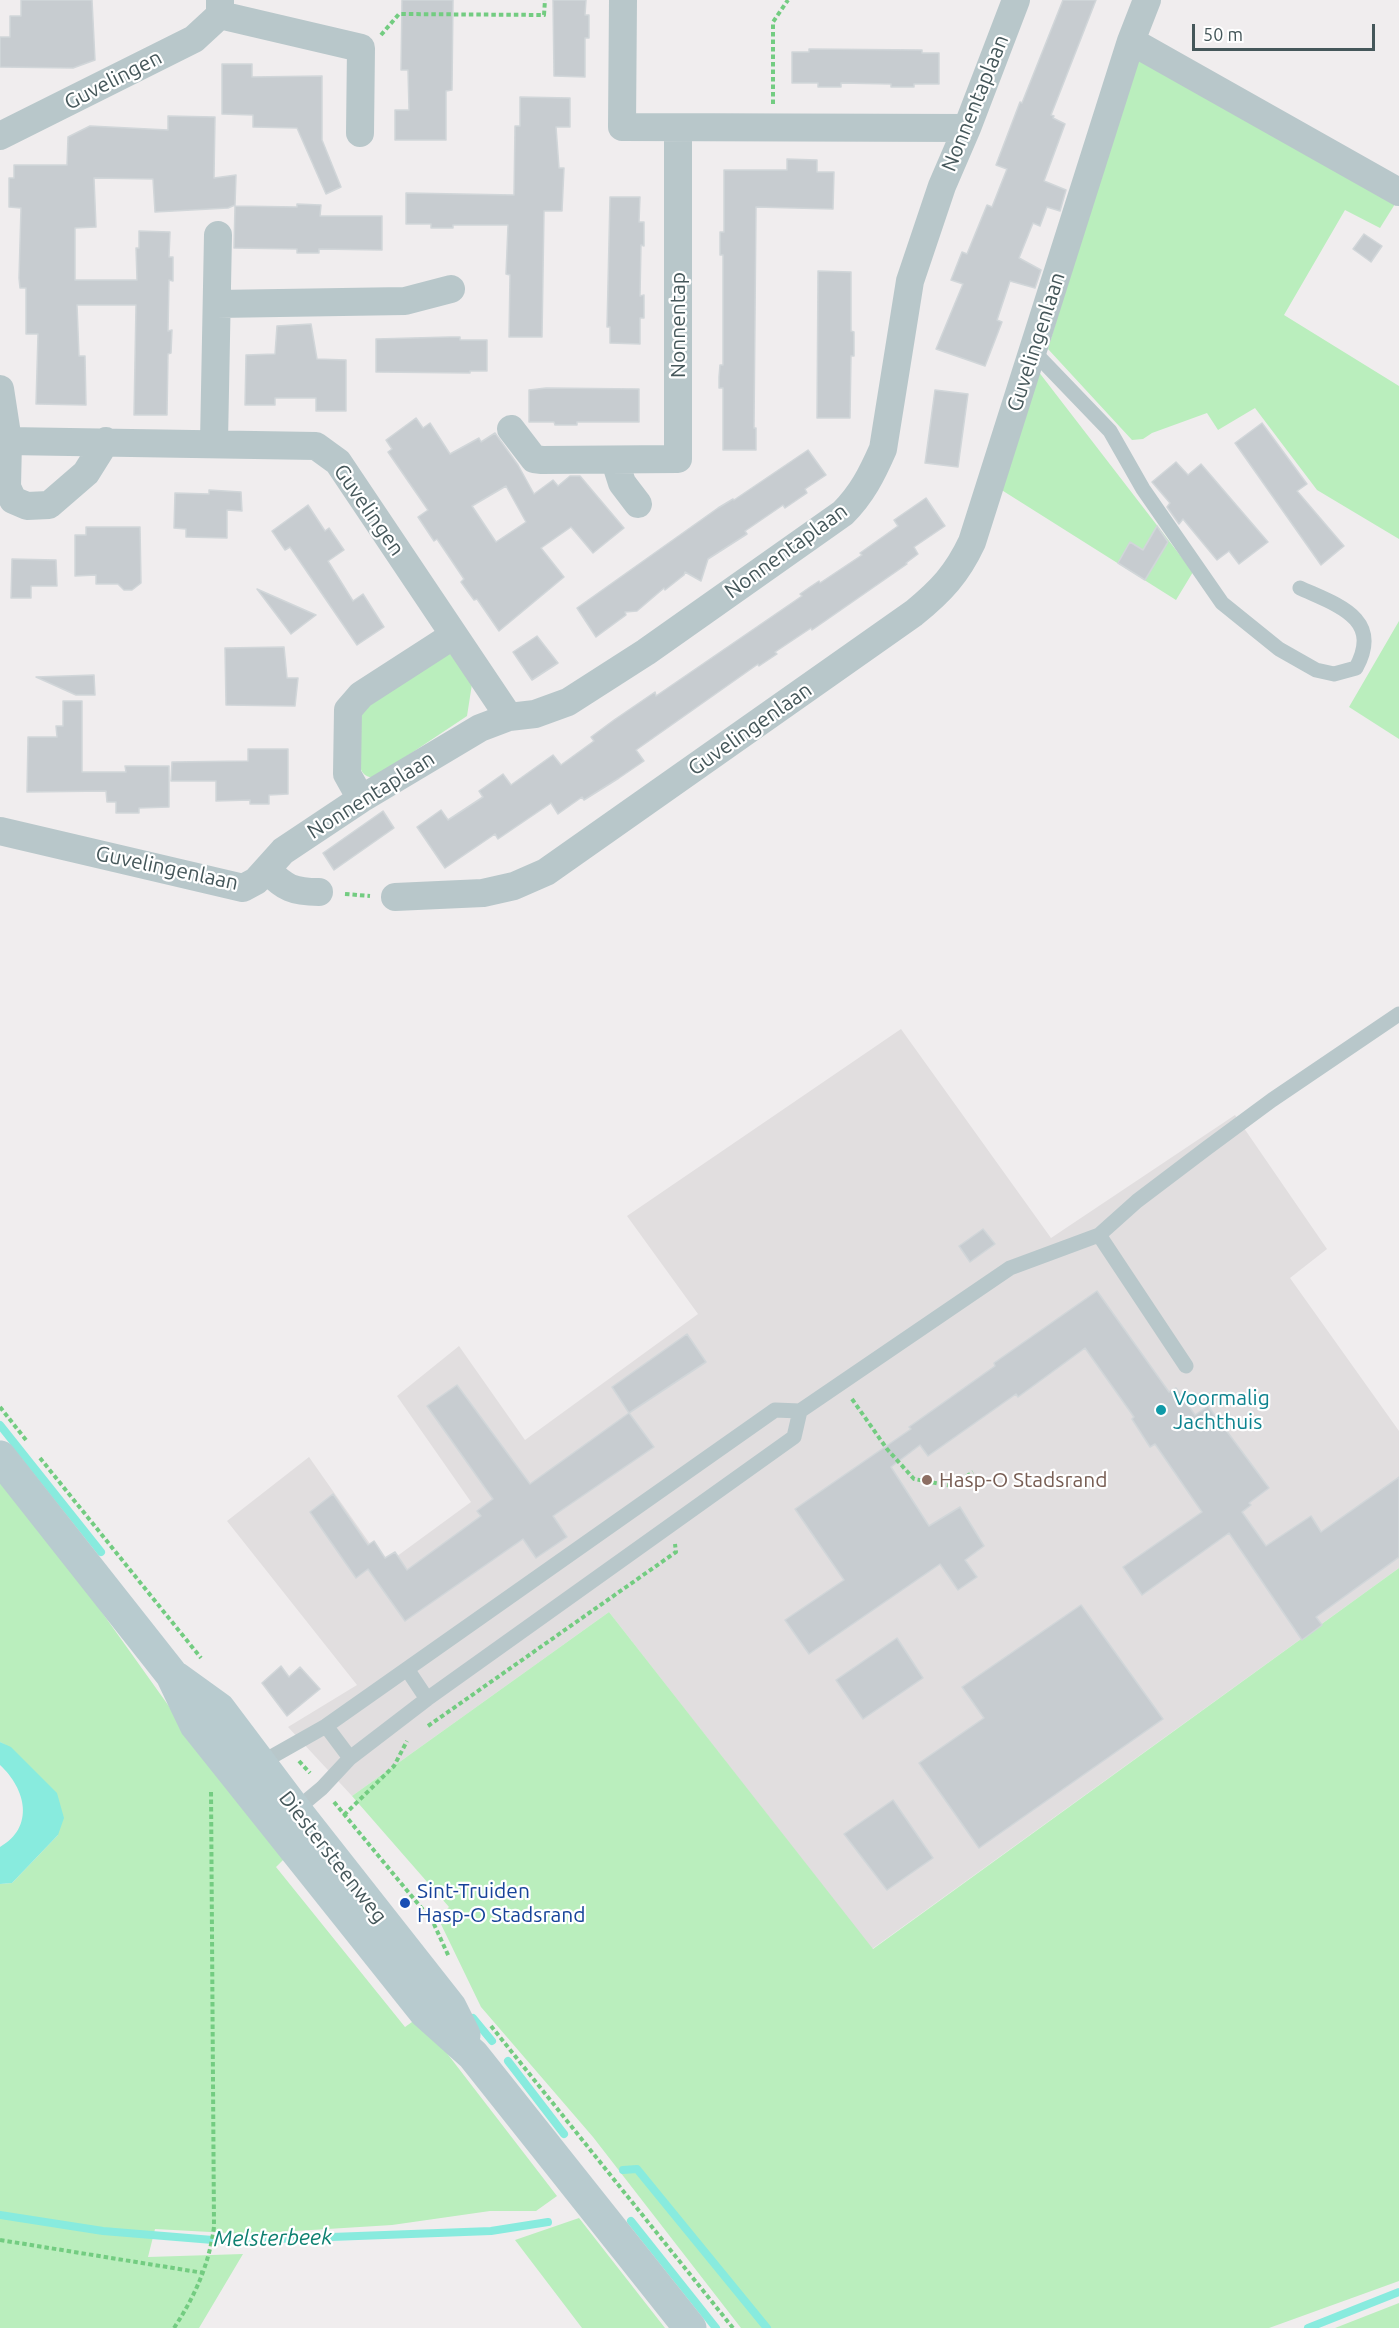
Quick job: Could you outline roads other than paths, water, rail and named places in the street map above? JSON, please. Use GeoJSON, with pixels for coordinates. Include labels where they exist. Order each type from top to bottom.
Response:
{"type":"FeatureCollection","features":[{"type":"Feature","properties":{"kind":"main road","name":"Diestersteenweg"},"geometry":{"type":"LineString","coordinates":[[0,1456],[172,1675],[196,1725],[216,1749],[250,1770]]}},
{"type":"Feature","properties":{"kind":"main road","name":"Diestersteenweg"},"geometry":{"type":"LineString","coordinates":[[172,1675],[219,1709],[250,1770],[425,2012],[473,2055],[690,2328]]}},
{"type":"Feature","properties":{"kind":"street"},"geometry":{"type":"LineString","coordinates":[[622,0],[622,127],[967,128]]}},
{"type":"Feature","properties":{"kind":"street","name":"Nonnentaplaan"},"geometry":{"type":"LineString","coordinates":[[267,870],[283,851],[360,799],[480,728],[509,717],[535,714],[568,702],[646,652],[806,540],[843,513],[858,498],[883,449],[910,281],[942,186],[1016,0]]}},
{"type":"Feature","properties":{"kind":"street","name":"Guvelingenlaan"},"geometry":{"type":"LineString","coordinates":[[395,897],[483,892],[514,886],[546,872],[904,620],[949,582],[972,542],[1131,41],[1148,0]]}},
{"type":"Feature","properties":{"kind":"street","name":"Guvelingen"},"geometry":{"type":"LineString","coordinates":[[0,136],[194,39],[220,8],[361,48],[360,133]]}},
{"type":"Feature","properties":{"kind":"street"},"geometry":{"type":"LineString","coordinates":[[1131,41],[1399,192]]}},
{"type":"Feature","properties":{"kind":"street","name":"Nonnentap"},"geometry":{"type":"LineString","coordinates":[[511,429],[534,459],[615,461],[678,459],[678,128]]}},
{"type":"Feature","properties":{"kind":"street"},"geometry":{"type":"LineString","coordinates":[[214,442],[218,235]]}},
{"type":"Feature","properties":{"kind":"street"},"geometry":{"type":"LineString","coordinates":[[217,304],[405,301],[452,289]]}},
{"type":"Feature","properties":{"kind":"street"},"geometry":{"type":"LineString","coordinates":[[0,389],[8,441],[7,487],[13,500],[27,506],[49,505],[86,473],[106,441]]}},
{"type":"Feature","properties":{"kind":"street","name":"Guvelingen"},"geometry":{"type":"LineString","coordinates":[[8,441],[214,442],[316,446],[338,462],[509,717]]}},
{"type":"Feature","properties":{"kind":"street"},"geometry":{"type":"LineString","coordinates":[[615,461],[622,483],[638,504]]}},
{"type":"Feature","properties":{"kind":"street"},"geometry":{"type":"LineString","coordinates":[[360,799],[347,774],[348,710],[361,695],[454,634]]}},
{"type":"Feature","properties":{"kind":"street","name":"Guvelingenlaan"},"geometry":{"type":"LineString","coordinates":[[0,831],[243,888],[256,881],[267,870],[283,886],[300,892],[319,892]]}},
{"type":"Feature","properties":{"kind":"lane"},"geometry":{"type":"LineString","coordinates":[[1034,352],[1110,431],[1143,489],[1222,603],[1279,648],[1316,670],[1334,674],[1356,668],[1364,652],[1365,636],[1356,618],[1340,606],[1300,588]]}},
{"type":"Feature","properties":{"kind":"lane"},"geometry":{"type":"LineString","coordinates":[[250,1770],[326,1725],[775,1410],[800,1411],[1010,1268],[1099,1235],[1137,1201],[1272,1100],[1399,1014]]}},
{"type":"Feature","properties":{"kind":"lane"},"geometry":{"type":"LineString","coordinates":[[1099,1235],[1186,1366]]}},
{"type":"Feature","properties":{"kind":"lane"},"geometry":{"type":"LineString","coordinates":[[286,1818],[322,1788],[350,1758],[427,1699],[794,1437],[800,1411]]}},
{"type":"Feature","properties":{"kind":"lane"},"geometry":{"type":"LineString","coordinates":[[407,1669],[427,1699]]}},
{"type":"Feature","properties":{"kind":"lane"},"geometry":{"type":"LineString","coordinates":[[326,1725],[350,1758]]}},
{"type":"Feature","properties":{"kind":"waterway"},"geometry":{"type":"LineString","coordinates":[[0,1425],[101,1552]]}},
{"type":"Feature","properties":{"kind":"waterway"},"geometry":{"type":"LineString","coordinates":[[473,2018],[492,2041]]}},
{"type":"Feature","properties":{"kind":"waterway"},"geometry":{"type":"LineString","coordinates":[[508,2061],[564,2134]]}},
{"type":"Feature","properties":{"kind":"waterway","name":"Melsterbeek"},"geometry":{"type":"LineString","coordinates":[[623,2170],[637,2169],[767,2328]]}},
{"type":"Feature","properties":{"kind":"waterway","name":"Melsterbeek"},"geometry":{"type":"LineString","coordinates":[[0,2215],[103,2231],[225,2241],[491,2231],[548,2222]]}},
{"type":"Feature","properties":{"kind":"waterway"},"geometry":{"type":"LineString","coordinates":[[631,2221],[716,2328]]}},
{"type":"Feature","properties":{"kind":"waterway","name":"Melsterbeek"},"geometry":{"type":"LineString","coordinates":[[1308,2328],[1399,2292]]}},
{"type":"Feature","properties":{"kind":"place","name":"Voormalig Jachthuis"},"geometry":{"type":"Point","coordinates":[1161,1410]}},
{"type":"Feature","properties":{"kind":"place","name":"Hasp-O Stadsrand"},"geometry":{"type":"Point","coordinates":[927,1480]}},
{"type":"Feature","properties":{"kind":"place","name":"Sint-Truiden Hasp-O Stadsrand"},"geometry":{"type":"Point","coordinates":[405,1903]}}]}
